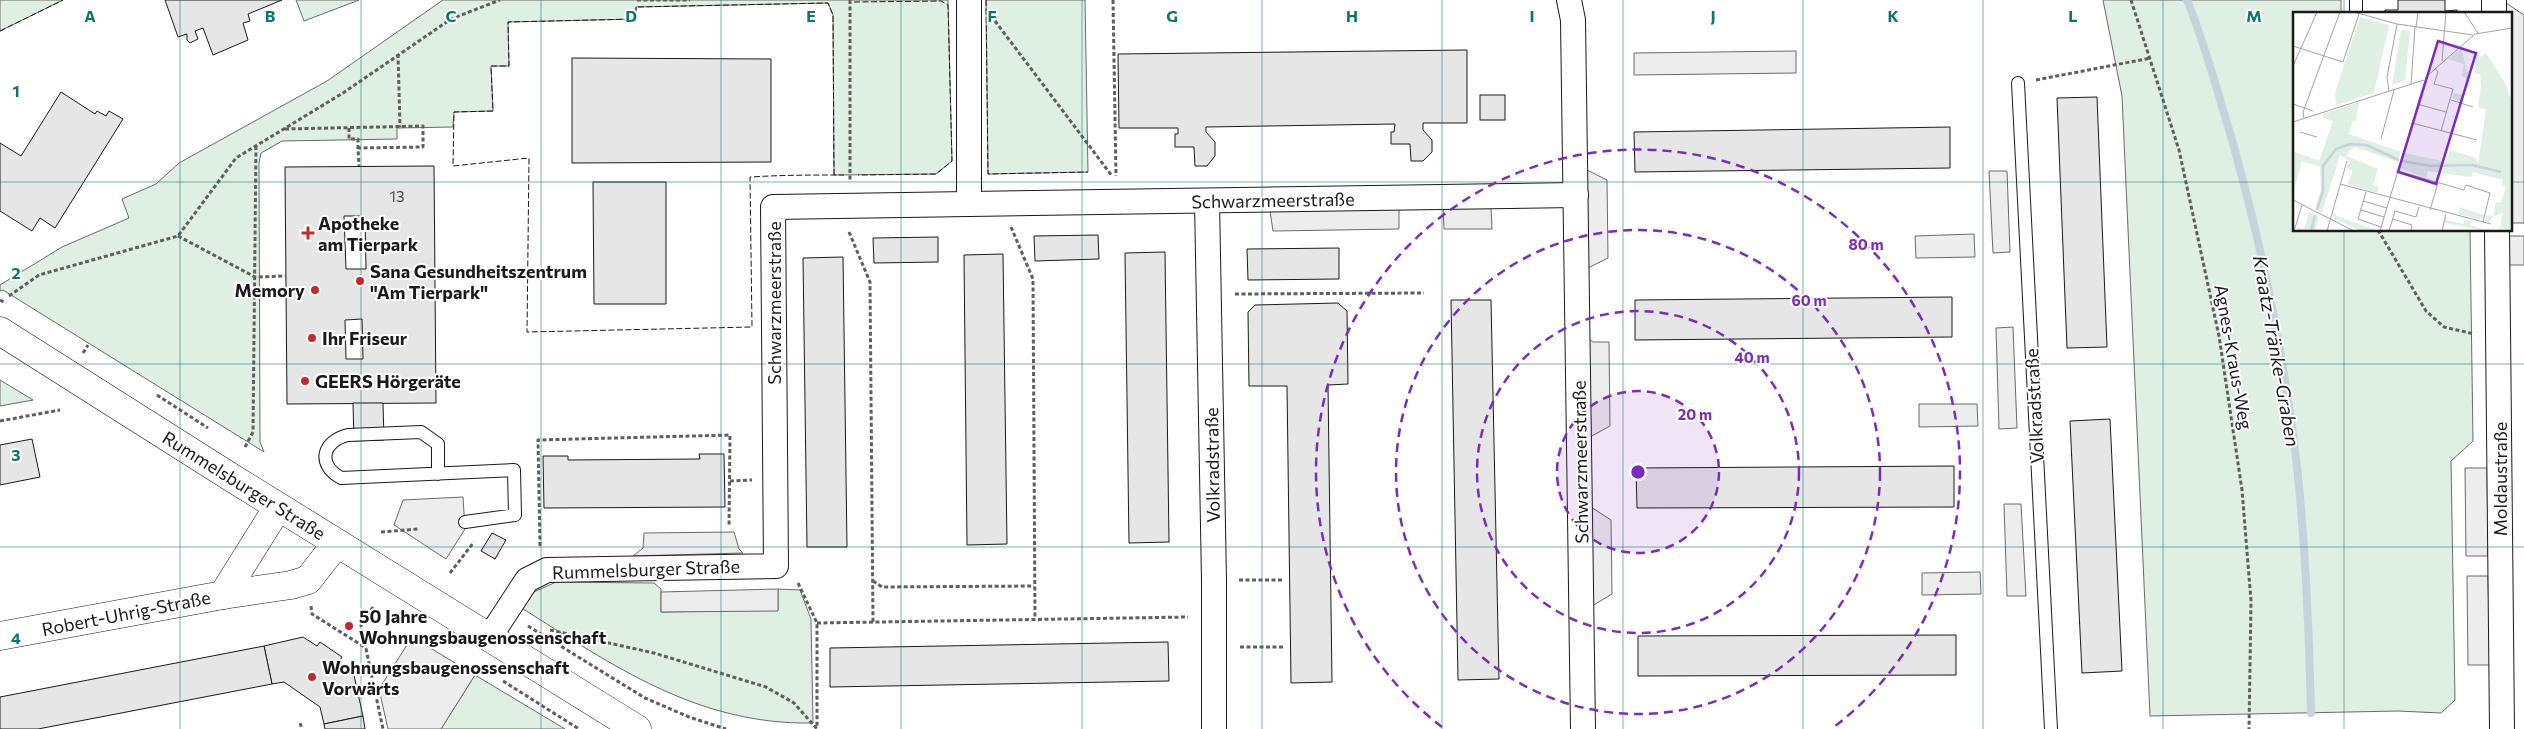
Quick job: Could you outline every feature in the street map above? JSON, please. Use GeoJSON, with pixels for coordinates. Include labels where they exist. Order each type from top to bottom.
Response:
{"type":"FeatureCollection","features":[{"type":"Feature","properties":{"kind":"street"},"geometry":{"type":"LineString","coordinates":[[969,0],[969,204]]}},
{"type":"Feature","properties":{"kind":"street","name":"Schwarzmeerstraße"},"geometry":{"type":"LineString","coordinates":[[1569,0],[1572,20],[1576,195],[1583,729]]}},
{"type":"Feature","properties":{"kind":"street","name":"Schwarzmeerstraße"},"geometry":{"type":"LineString","coordinates":[[776,566],[774,207],[1576,195]]}},
{"type":"Feature","properties":{"kind":"street","name":"Volkradstraße"},"geometry":{"type":"LineString","coordinates":[[1207,201],[1214,729]]}},
{"type":"Feature","properties":{"kind":"street","name":"Moldaustraße"},"geometry":{"type":"LineString","coordinates":[[2498,231],[2502,729]]}},
{"type":"Feature","properties":{"kind":"street","name":"Rummelsburger Straße"},"geometry":{"type":"LineString","coordinates":[[0,331],[278,507],[637,729]]}},
{"type":"Feature","properties":{"kind":"street","name":"Robert-Uhrig-Straße"},"geometry":{"type":"LineString","coordinates":[[223,595],[278,507]]}},
{"type":"Feature","properties":{"kind":"street","name":"Robert-Uhrig-Straße"},"geometry":{"type":"LineString","coordinates":[[0,636],[223,595],[291,585],[308,580],[337,543]]}},
{"type":"Feature","properties":{"kind":"street","name":"Rummelsburger Straße"},"geometry":{"type":"LineString","coordinates":[[490,638],[527,580],[547,570],[776,566]]}},
{"type":"Feature","properties":{"kind":"lane","name":"Volkradstraße"},"geometry":{"type":"LineString","coordinates":[[2018,83],[2051,729]]}},
{"type":"Feature","properties":{"kind":"lane"},"geometry":{"type":"LineString","coordinates":[[438,474],[438,444],[421,432],[348,435],[337,438],[326,449],[325,461],[330,472],[340,478],[438,474],[514,470],[515,516],[465,522]]}},
{"type":"Feature","properties":{"kind":"path"},"geometry":{"type":"LineString","coordinates":[[9,296],[39,275],[178,236],[236,158],[343,93],[450,19],[500,0]]}},
{"type":"Feature","properties":{"kind":"path"},"geometry":{"type":"LineString","coordinates":[[637,0],[690,0]]}},
{"type":"Feature","properties":{"kind":"path"},"geometry":{"type":"LineString","coordinates":[[850,0],[844,206],[870,282],[873,622]]}},
{"type":"Feature","properties":{"kind":"path"},"geometry":{"type":"LineString","coordinates":[[1113,0],[1116,182]]}},
{"type":"Feature","properties":{"kind":"path","name":"Agnes-Kraus-Weg"},"geometry":{"type":"LineString","coordinates":[[2131,0],[2179,150],[2219,336],[2242,490],[2251,601],[2249,729]]}},
{"type":"Feature","properties":{"kind":"path"},"geometry":{"type":"LineString","coordinates":[[992,18],[1104,166]]}},
{"type":"Feature","properties":{"kind":"path"},"geometry":{"type":"LineString","coordinates":[[398,54],[400,127]]}},
{"type":"Feature","properties":{"kind":"path"},"geometry":{"type":"LineString","coordinates":[[2018,83],[2150,58]]}},
{"type":"Feature","properties":{"kind":"path"},"geometry":{"type":"LineString","coordinates":[[283,130],[423,126],[424,147],[358,148]]}},
{"type":"Feature","properties":{"kind":"path"},"geometry":{"type":"LineString","coordinates":[[349,128],[349,139],[358,139],[359,166]]}},
{"type":"Feature","properties":{"kind":"path"},"geometry":{"type":"LineString","coordinates":[[245,447],[253,432],[256,145]]}},
{"type":"Feature","properties":{"kind":"path"},"geometry":{"type":"LineString","coordinates":[[1002,204],[1032,279],[1035,619]]}},
{"type":"Feature","properties":{"kind":"path"},"geometry":{"type":"LineString","coordinates":[[2379,231],[2426,311],[2444,328],[2470,334],[2499,334]]}},
{"type":"Feature","properties":{"kind":"path"},"geometry":{"type":"LineString","coordinates":[[178,236],[255,277],[286,276]]}},
{"type":"Feature","properties":{"kind":"path"},"geometry":{"type":"LineString","coordinates":[[1209,294],[1424,293]]}},
{"type":"Feature","properties":{"kind":"path"},"geometry":{"type":"LineString","coordinates":[[0,422],[60,410]]}},
{"type":"Feature","properties":{"kind":"path"},"geometry":{"type":"LineString","coordinates":[[547,570],[540,550],[538,440],[730,435],[730,527]]}},
{"type":"Feature","properties":{"kind":"path"},"geometry":{"type":"LineString","coordinates":[[450,573],[478,536],[478,520]]}},
{"type":"Feature","properties":{"kind":"path"},"geometry":{"type":"LineString","coordinates":[[381,532],[418,529]]}},
{"type":"Feature","properties":{"kind":"path"},"geometry":{"type":"LineString","coordinates":[[1248,580],[1283,580]]}},
{"type":"Feature","properties":{"kind":"path"},"geometry":{"type":"LineString","coordinates":[[872,581],[882,587],[1034,586]]}},
{"type":"Feature","properties":{"kind":"path"},"geometry":{"type":"LineString","coordinates":[[798,582],[816,623],[817,729]]}},
{"type":"Feature","properties":{"kind":"path"},"geometry":{"type":"LineString","coordinates":[[311,605],[312,614],[366,648]]}},
{"type":"Feature","properties":{"kind":"path"},"geometry":{"type":"LineString","coordinates":[[373,606],[361,625],[383,729]]}},
{"type":"Feature","properties":{"kind":"path"},"geometry":{"type":"LineString","coordinates":[[816,623],[1214,617]]}},
{"type":"Feature","properties":{"kind":"path"},"geometry":{"type":"LineString","coordinates":[[550,630],[654,653],[766,687],[794,703],[817,729]]}},
{"type":"Feature","properties":{"kind":"path"},"geometry":{"type":"LineString","coordinates":[[1252,647],[1284,647]]}},
{"type":"Feature","properties":{"kind":"path"},"geometry":{"type":"LineString","coordinates":[[300,723],[302,729]]}},
{"type":"Feature","properties":{"kind":"green space"},"geometry":{"type":"Polygon","coordinates":[[[0,0],[63,0],[0,31],[0,0]]]}},
{"type":"Feature","properties":{"kind":"green space"},"geometry":{"type":"Polygon","coordinates":[[[296,0],[359,0],[304,21],[296,0]]]}},
{"type":"Feature","properties":{"kind":"green space"},"geometry":{"type":"Polygon","coordinates":[[[443,0],[948,0],[952,161],[936,174],[834,175],[833,15],[828,3],[636,7],[636,19],[508,22],[509,66],[491,66],[493,111],[454,112],[453,127],[397,128],[397,139],[282,141],[261,153],[259,163],[260,442],[264,452],[3,290],[0,291],[0,285],[62,247],[129,218],[122,199],[156,184],[179,163],[327,81],[443,0]]]}},
{"type":"Feature","properties":{"kind":"green space"},"geometry":{"type":"Polygon","coordinates":[[[986,0],[1085,0],[1088,172],[988,174],[986,0]]]}},
{"type":"Feature","properties":{"kind":"green space"},"geometry":{"type":"Polygon","coordinates":[[[2103,0],[2341,0],[2341,12],[2293,12],[2293,231],[2470,231],[2473,441],[2451,461],[2455,700],[2441,713],[2398,711],[2150,716],[2122,96],[2103,0]]]}},
{"type":"Feature","properties":{"kind":"green space"},"geometry":{"type":"Polygon","coordinates":[[[0,380],[33,400],[0,406],[0,380]]]}},
{"type":"Feature","properties":{"kind":"green space"},"geometry":{"type":"Polygon","coordinates":[[[556,582],[654,583],[661,589],[661,612],[778,610],[778,589],[800,590],[811,619],[813,723],[771,721],[732,714],[694,703],[658,688],[623,670],[520,607],[534,592],[556,582]]]}},
{"type":"Feature","properties":{"kind":"green space"},"geometry":{"type":"Polygon","coordinates":[[[475,675],[565,729],[441,729],[475,675]]]}},
{"type":"Feature","properties":{"kind":"shaded area"},"geometry":{"type":"Polygon","coordinates":[[[2506,3],[2524,15],[2524,223],[2512,223],[2512,12],[2506,12],[2506,3]]]}},
{"type":"Feature","properties":{"kind":"shaded area"},"geometry":{"type":"Polygon","coordinates":[[[1796,51],[1796,73],[1634,75],[1634,53],[1796,51]]]}},
{"type":"Feature","properties":{"kind":"shaded area"},"geometry":{"type":"Polygon","coordinates":[[[1587,170],[1607,180],[1608,258],[1588,268],[1587,170]]]}},
{"type":"Feature","properties":{"kind":"shaded area"},"geometry":{"type":"Polygon","coordinates":[[[1989,171],[2007,171],[2010,252],[1993,253],[1989,171]]]}},
{"type":"Feature","properties":{"kind":"shaded area"},"geometry":{"type":"Polygon","coordinates":[[[1443,208],[1491,208],[1492,229],[1444,229],[1443,208]]]}},
{"type":"Feature","properties":{"kind":"shaded area"},"geometry":{"type":"Polygon","coordinates":[[[1399,209],[1399,229],[1273,231],[1270,211],[1399,209]]]}},
{"type":"Feature","properties":{"kind":"shaded area"},"geometry":{"type":"Polygon","coordinates":[[[1974,234],[1975,257],[1916,258],[1915,236],[1974,234]]]}},
{"type":"Feature","properties":{"kind":"shaded area"},"geometry":{"type":"Polygon","coordinates":[[[2509,236],[2524,236],[2524,265],[2509,265],[2509,236]]]}},
{"type":"Feature","properties":{"kind":"shaded area"},"geometry":{"type":"Polygon","coordinates":[[[2013,327],[2017,428],[1999,429],[1996,328],[2013,327]]]}},
{"type":"Feature","properties":{"kind":"shaded area"},"geometry":{"type":"Polygon","coordinates":[[[1589,339],[1593,342],[1609,342],[1610,426],[1590,437],[1589,339]]]}},
{"type":"Feature","properties":{"kind":"shaded area"},"geometry":{"type":"Polygon","coordinates":[[[1919,404],[1977,404],[1978,426],[1919,427],[1919,404]]]}},
{"type":"Feature","properties":{"kind":"shaded area"},"geometry":{"type":"Polygon","coordinates":[[[2465,468],[2487,468],[2488,556],[2466,556],[2465,468]]]}},
{"type":"Feature","properties":{"kind":"shaded area"},"geometry":{"type":"Polygon","coordinates":[[[463,497],[465,529],[446,559],[394,525],[403,500],[463,497]]]}},
{"type":"Feature","properties":{"kind":"shaded area"},"geometry":{"type":"Polygon","coordinates":[[[2004,504],[2021,504],[2026,596],[2007,596],[2004,504]]]}},
{"type":"Feature","properties":{"kind":"shaded area"},"geometry":{"type":"Polygon","coordinates":[[[1591,507],[1611,520],[1612,594],[1592,606],[1591,507]]]}},
{"type":"Feature","properties":{"kind":"shaded area"},"geometry":{"type":"Polygon","coordinates":[[[734,532],[739,549],[743,553],[633,556],[643,548],[644,533],[734,532]]]}},
{"type":"Feature","properties":{"kind":"shaded area"},"geometry":{"type":"Polygon","coordinates":[[[1980,572],[1981,594],[1922,595],[1922,573],[1980,572]]]}},
{"type":"Feature","properties":{"kind":"shaded area"},"geometry":{"type":"Polygon","coordinates":[[[2467,576],[2488,576],[2490,665],[2468,665],[2467,576]]]}},
{"type":"Feature","properties":{"kind":"shaded area"},"geometry":{"type":"Polygon","coordinates":[[[778,589],[778,611],[661,612],[661,592],[778,589]]]}},
{"type":"Feature","properties":{"kind":"shaded area"},"geometry":{"type":"Polygon","coordinates":[[[412,637],[475,675],[441,729],[388,729],[379,689],[412,637]]]}},
{"type":"Feature","properties":{"kind":"building"},"geometry":{"type":"Polygon","coordinates":[[[165,0],[282,0],[248,14],[250,21],[243,23],[248,40],[213,55],[203,28],[195,31],[198,39],[190,43],[187,40],[187,34],[178,37],[165,0]]]}},
{"type":"Feature","properties":{"kind":"building"},"geometry":{"type":"Polygon","coordinates":[[[2398,0],[2445,0],[2445,11],[2457,10],[2457,12],[2385,12],[2385,10],[2398,10],[2398,0]]]}},
{"type":"Feature","properties":{"kind":"building"},"geometry":{"type":"Polygon","coordinates":[[[1467,50],[1467,123],[1423,123],[1423,130],[1432,140],[1432,152],[1423,161],[1411,161],[1410,144],[1391,144],[1391,132],[1394,132],[1395,124],[1206,127],[1206,132],[1215,142],[1215,156],[1207,166],[1195,166],[1194,147],[1175,147],[1175,134],[1178,134],[1178,128],[1119,128],[1118,54],[1467,50]]]}},
{"type":"Feature","properties":{"kind":"building"},"geometry":{"type":"Polygon","coordinates":[[[572,58],[771,59],[771,162],[572,163],[572,58]]]}},
{"type":"Feature","properties":{"kind":"building"},"geometry":{"type":"Polygon","coordinates":[[[61,92],[95,114],[97,111],[106,116],[109,111],[123,119],[55,228],[40,218],[32,231],[0,211],[0,143],[21,156],[61,92]]]}},
{"type":"Feature","properties":{"kind":"building"},"geometry":{"type":"Polygon","coordinates":[[[1480,95],[1505,95],[1505,120],[1480,120],[1480,95]]]}},
{"type":"Feature","properties":{"kind":"building"},"geometry":{"type":"Polygon","coordinates":[[[2097,97],[2107,347],[2067,348],[2057,98],[2097,97]]]}},
{"type":"Feature","properties":{"kind":"building"},"geometry":{"type":"Polygon","coordinates":[[[1950,127],[1950,168],[1635,172],[1634,132],[1950,127]]]}},
{"type":"Feature","properties":{"kind":"building","name":"Sana Gesundheitszentrum \"Am Tierpark\""},"geometry":{"type":"Polygon","coordinates":[[[434,166],[436,403],[287,404],[285,167],[434,166]],[[344,216],[346,269],[366,269],[365,216],[344,216]],[[362,319],[345,320],[346,359],[363,359],[362,319]]]}},
{"type":"Feature","properties":{"kind":"building"},"geometry":{"type":"Polygon","coordinates":[[[593,182],[666,182],[666,304],[594,304],[593,182]]]}},
{"type":"Feature","properties":{"kind":"building"},"geometry":{"type":"Polygon","coordinates":[[[1098,235],[1099,259],[1035,261],[1034,236],[1098,235]]]}},
{"type":"Feature","properties":{"kind":"building"},"geometry":{"type":"Polygon","coordinates":[[[938,237],[938,262],[874,263],[873,238],[938,237]]]}},
{"type":"Feature","properties":{"kind":"building"},"geometry":{"type":"Polygon","coordinates":[[[1339,248],[1339,279],[1248,280],[1247,249],[1339,248]]]}},
{"type":"Feature","properties":{"kind":"building"},"geometry":{"type":"Polygon","coordinates":[[[1165,252],[1169,542],[1129,543],[1125,253],[1165,252]]]}},
{"type":"Feature","properties":{"kind":"building"},"geometry":{"type":"Polygon","coordinates":[[[1003,254],[1007,544],[967,545],[964,255],[1003,254]]]}},
{"type":"Feature","properties":{"kind":"building"},"geometry":{"type":"Polygon","coordinates":[[[843,257],[847,547],[807,547],[803,258],[843,257]]]}},
{"type":"Feature","properties":{"kind":"building"},"geometry":{"type":"Polygon","coordinates":[[[1952,297],[1952,337],[1635,340],[1635,300],[1952,297]]]}},
{"type":"Feature","properties":{"kind":"building"},"geometry":{"type":"Polygon","coordinates":[[[1451,300],[1491,300],[1499,679],[1458,680],[1451,300]]]}},
{"type":"Feature","properties":{"kind":"building"},"geometry":{"type":"Polygon","coordinates":[[[1338,303],[1347,311],[1348,384],[1328,385],[1332,682],[1291,683],[1287,386],[1249,386],[1248,312],[1255,305],[1338,303]]]}},
{"type":"Feature","properties":{"kind":"building"},"geometry":{"type":"Polygon","coordinates":[[[353,403],[383,403],[384,440],[354,441],[353,403]]]}},
{"type":"Feature","properties":{"kind":"building"},"geometry":{"type":"Polygon","coordinates":[[[2110,419],[2122,671],[2082,673],[2070,421],[2110,419]]]}},
{"type":"Feature","properties":{"kind":"building"},"geometry":{"type":"Polygon","coordinates":[[[32,439],[40,477],[0,485],[0,445],[32,439]]]}},
{"type":"Feature","properties":{"kind":"building"},"geometry":{"type":"Polygon","coordinates":[[[699,454],[724,454],[725,507],[544,508],[543,456],[568,456],[568,460],[700,459],[699,454]]]}},
{"type":"Feature","properties":{"kind":"building"},"geometry":{"type":"Polygon","coordinates":[[[1954,466],[1954,507],[1637,508],[1636,468],[1954,466]]]}},
{"type":"Feature","properties":{"kind":"building"},"geometry":{"type":"Polygon","coordinates":[[[492,533],[506,540],[495,559],[481,551],[492,533]]]}},
{"type":"Feature","properties":{"kind":"building"},"geometry":{"type":"Polygon","coordinates":[[[1956,635],[1956,675],[1638,676],[1638,636],[1956,635]]]}},
{"type":"Feature","properties":{"kind":"building","name":"Wohnungsbaugenossenschaft Vorwärts"},"geometry":{"type":"Polygon","coordinates":[[[303,637],[317,646],[320,642],[342,657],[339,662],[353,671],[363,716],[324,724],[320,707],[284,682],[272,684],[264,646],[303,637]]]}},
{"type":"Feature","properties":{"kind":"building"},"geometry":{"type":"Polygon","coordinates":[[[1168,642],[1169,681],[830,687],[830,648],[1168,642]]]}},
{"type":"Feature","properties":{"kind":"building"},"geometry":{"type":"Polygon","coordinates":[[[264,646],[272,684],[38,729],[0,729],[0,697],[264,646]]]}},
{"type":"Feature","properties":{"kind":"building"},"geometry":{"type":"Polygon","coordinates":[[[363,716],[365,729],[325,729],[324,724],[363,716]]]}},
{"type":"Feature","properties":{"kind":"waterway","name":"Kraatz-Tränke-Graben"},"geometry":{"type":"LineString","coordinates":[[2187,0],[2199,31],[2240,168],[2270,295],[2278,338],[2292,424],[2303,528],[2311,713]]}},
{"type":"Feature","properties":{"kind":"fence"},"geometry":{"type":"LineString","coordinates":[[0,31],[63,0]]}},
{"type":"Feature","properties":{"kind":"fence"},"geometry":{"type":"LineString","coordinates":[[986,0],[988,174],[1088,172]]}},
{"type":"Feature","properties":{"kind":"fence"},"geometry":{"type":"LineString","coordinates":[[854,2],[941,1],[948,5],[952,161],[936,174],[858,175]]}},
{"type":"Feature","properties":{"kind":"fence"},"geometry":{"type":"LineString","coordinates":[[834,175],[833,15],[828,3],[636,7],[636,19],[508,22],[509,66],[491,66],[493,111],[454,112],[453,166],[529,158],[527,332],[752,327],[750,177],[844,175]]}},
{"type":"Feature","properties":{"kind":"place","name":"Apotheke am Tierpark"},"geometry":{"type":"Point","coordinates":[308,233]}},
{"type":"Feature","properties":{"kind":"place","name":"Sana Gesundheitszentrum \"Am Tierpark\""},"geometry":{"type":"Point","coordinates":[360,281]}},
{"type":"Feature","properties":{"kind":"place","name":"Memory"},"geometry":{"type":"Point","coordinates":[315,290]}},
{"type":"Feature","properties":{"kind":"place","name":"Ihr Friseur"},"geometry":{"type":"Point","coordinates":[312,338]}},
{"type":"Feature","properties":{"kind":"place","name":"GEERS Hörgeräte"},"geometry":{"type":"Point","coordinates":[305,381]}},
{"type":"Feature","properties":{"kind":"place","name":"50 Jahre Wohnungsbaugenossenschaft"},"geometry":{"type":"Point","coordinates":[349,626]}},
{"type":"Feature","properties":{"kind":"place","name":"Wohnungsbaugenossenschaft Vorwärts"},"geometry":{"type":"Point","coordinates":[312,677]}}]}
